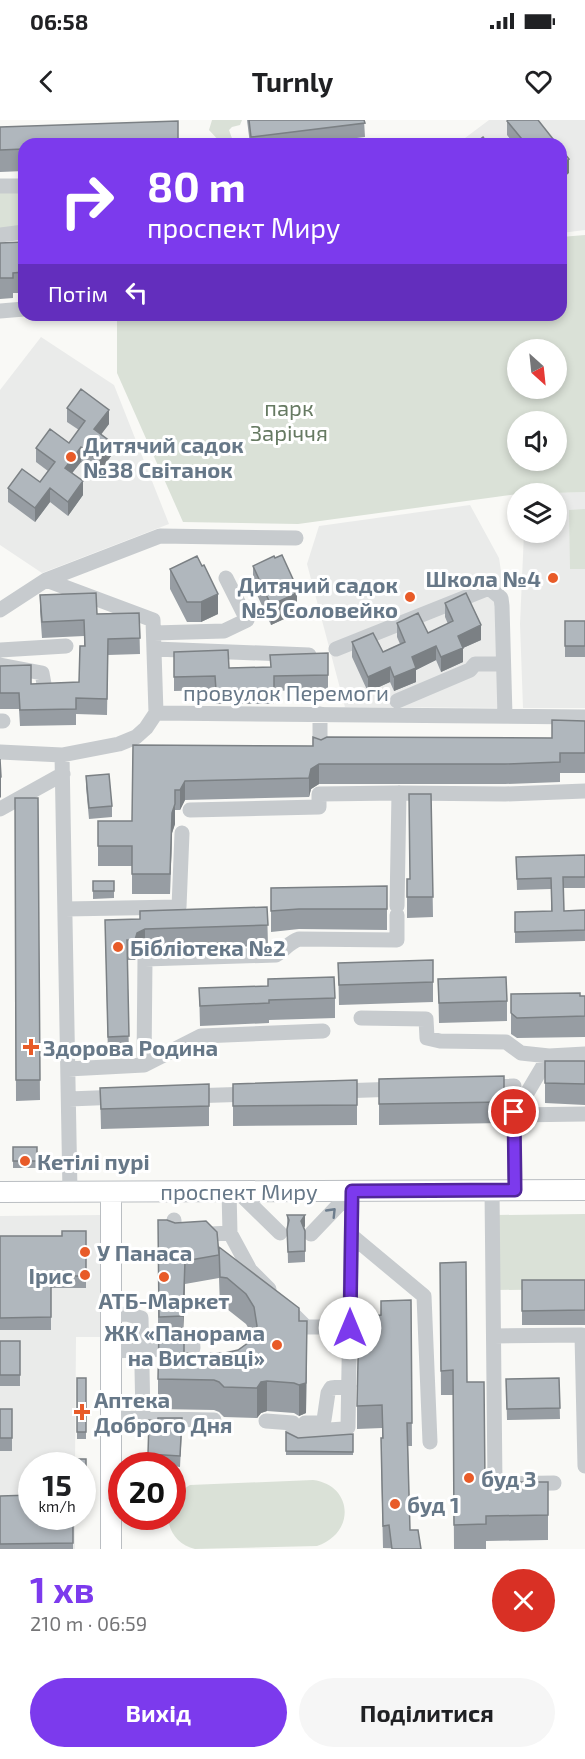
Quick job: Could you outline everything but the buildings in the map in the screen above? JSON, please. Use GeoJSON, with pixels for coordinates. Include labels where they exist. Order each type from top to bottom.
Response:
{"type":"FeatureCollection","features":[{"type":"Feature","properties":{"kind":"main road","name":"проспект Миру"},"geometry":{"type":"LineString","coordinates":[[0,1192],[585,1190]]}},
{"type":"Feature","properties":{"kind":"main road"},"geometry":{"type":"LineString","coordinates":[[111,1192],[111,1549]]}},
{"type":"Feature","properties":{"kind":"street"},"geometry":{"type":"LineString","coordinates":[[0,186],[18,186]]}},
{"type":"Feature","properties":{"kind":"street"},"geometry":{"type":"LineString","coordinates":[[0,235],[18,233]]}},
{"type":"Feature","properties":{"kind":"street"},"geometry":{"type":"LineString","coordinates":[[0,311],[18,310]]}},
{"type":"Feature","properties":{"kind":"street"},"geometry":{"type":"LineString","coordinates":[[0,610],[35,589],[46,579],[160,536],[296,538]]}},
{"type":"Feature","properties":{"kind":"street"},"geometry":{"type":"LineString","coordinates":[[154,641],[224,632],[247,620],[226,578]]}},
{"type":"Feature","properties":{"kind":"street"},"geometry":{"type":"LineString","coordinates":[[46,579],[153,620],[156,713]]}},
{"type":"Feature","properties":{"kind":"street"},"geometry":{"type":"LineString","coordinates":[[336,649],[489,588],[501,598],[505,716]]}},
{"type":"Feature","properties":{"kind":"street"},"geometry":{"type":"LineString","coordinates":[[154,641],[315,655]]}},
{"type":"Feature","properties":{"kind":"street"},"geometry":{"type":"LineString","coordinates":[[0,650],[66,646]]}},
{"type":"Feature","properties":{"kind":"street"},"geometry":{"type":"LineString","coordinates":[[397,701],[470,670],[475,664],[503,664]]}},
{"type":"Feature","properties":{"kind":"street"},"geometry":{"type":"LineString","coordinates":[[0,665],[42,673],[44,684]]}},
{"type":"Feature","properties":{"kind":"street","name":"провулок Перемоги"},"geometry":{"type":"LineString","coordinates":[[0,752],[63,755],[119,744],[136,737],[146,728],[156,713],[585,717]]}},
{"type":"Feature","properties":{"kind":"street"},"geometry":{"type":"LineString","coordinates":[[320,714],[320,750]]}},
{"type":"Feature","properties":{"kind":"street"},"geometry":{"type":"LineString","coordinates":[[63,755],[70,1192]]}},
{"type":"Feature","properties":{"kind":"street"},"geometry":{"type":"LineString","coordinates":[[0,809],[63,774]]}},
{"type":"Feature","properties":{"kind":"street"},"geometry":{"type":"LineString","coordinates":[[190,810],[319,807],[320,794],[505,794],[585,791]]}},
{"type":"Feature","properties":{"kind":"street"},"geometry":{"type":"LineString","coordinates":[[144,1065],[145,959],[276,955],[292,941],[299,939],[397,940],[399,793]]}},
{"type":"Feature","properties":{"kind":"street"},"geometry":{"type":"LineString","coordinates":[[65,909],[179,908],[182,833]]}},
{"type":"Feature","properties":{"kind":"street"},"geometry":{"type":"LineString","coordinates":[[361,1018],[426,1019],[427,1038],[440,1041],[506,1042],[521,1053],[549,1056],[585,1054]]}},
{"type":"Feature","properties":{"kind":"street"},"geometry":{"type":"LineString","coordinates":[[68,1069],[144,1065],[201,1036],[323,1031]]}},
{"type":"Feature","properties":{"kind":"street"},"geometry":{"type":"LineString","coordinates":[[514,1115],[549,1056]]}},
{"type":"Feature","properties":{"kind":"street"},"geometry":{"type":"LineString","coordinates":[[467,1088],[514,1086],[515,1190]]}},
{"type":"Feature","properties":{"kind":"street"},"geometry":{"type":"LineString","coordinates":[[327,1092],[409,1089]]}},
{"type":"Feature","properties":{"kind":"street"},"geometry":{"type":"LineString","coordinates":[[174,1096],[268,1093]]}},
{"type":"Feature","properties":{"kind":"street"},"geometry":{"type":"LineString","coordinates":[[69,1099],[139,1097]]}},
{"type":"Feature","properties":{"kind":"street"},"geometry":{"type":"LineString","coordinates":[[514,1115],[585,1114]]}},
{"type":"Feature","properties":{"kind":"street"},"geometry":{"type":"LineString","coordinates":[[492,1190],[495,1484],[555,1483]]}},
{"type":"Feature","properties":{"kind":"street"},"geometry":{"type":"LineString","coordinates":[[233,1191],[230,1233],[250,1270],[306,1327],[350,1328]]}},
{"type":"Feature","properties":{"kind":"street"},"geometry":{"type":"LineString","coordinates":[[233,1191],[280,1233]]}},
{"type":"Feature","properties":{"kind":"street"},"geometry":{"type":"LineString","coordinates":[[311,1234],[352,1191]]}},
{"type":"Feature","properties":{"kind":"street"},"geometry":{"type":"LineString","coordinates":[[293,1423],[293,1429],[297,1432],[348,1427],[352,1191]]}},
{"type":"Feature","properties":{"kind":"street"},"geometry":{"type":"LineString","coordinates":[[174,1220],[174,1236],[230,1233]]}},
{"type":"Feature","properties":{"kind":"street"},"geometry":{"type":"LineString","coordinates":[[351,1236],[424,1296],[430,1442]]}},
{"type":"Feature","properties":{"kind":"street"},"geometry":{"type":"LineString","coordinates":[[111,1314],[127,1314],[141,1318],[143,1419]]}},
{"type":"Feature","properties":{"kind":"street"},"geometry":{"type":"LineString","coordinates":[[111,1351],[193,1348],[192,1335]]}},
{"type":"Feature","properties":{"kind":"street"},"geometry":{"type":"LineString","coordinates":[[494,1336],[582,1335],[585,1466]]}},
{"type":"Feature","properties":{"kind":"street"},"geometry":{"type":"LineString","coordinates":[[266,1420],[320,1423],[326,1414],[328,1393],[331,1388],[349,1386]]}},
{"type":"Feature","properties":{"kind":"street"},"geometry":{"type":"LineString","coordinates":[[111,1418],[214,1420]]}},
{"type":"Feature","properties":{"kind":"shaded area"},"geometry":{"type":"Polygon","coordinates":[[[489,120],[585,120],[585,230],[567,232],[567,138],[465,138],[489,120]]]}},
{"type":"Feature","properties":{"kind":"shaded area","name":"Дитячий садок №38 Світанок"},"geometry":{"type":"Polygon","coordinates":[[[41,337],[114,385],[169,524],[42,573],[0,545],[0,390],[41,337]]]}},
{"type":"Feature","properties":{"kind":"shaded area","name":"Школа №4"},"geometry":{"type":"Polygon","coordinates":[[[567,492],[585,492],[585,708],[523,708],[520,624],[524,543],[567,543],[567,492]]]}},
{"type":"Feature","properties":{"kind":"shaded area","name":"Дитячий садок №5 Соловейко"},"geometry":{"type":"Polygon","coordinates":[[[470,505],[499,558],[510,629],[510,708],[345,707],[307,564],[319,526],[470,505]]]}},
{"type":"Feature","properties":{"kind":"shaded area"},"geometry":{"type":"Polygon","coordinates":[[[101,1215],[105,1337],[76,1337],[75,1452],[18,1452],[18,1530],[75,1530],[75,1549],[0,1549],[0,1216],[101,1215]]]}},
{"type":"Feature","properties":{"kind":"green space"},"geometry":{"type":"Polygon","coordinates":[[[212,120],[242,120],[240,125],[229,130],[232,138],[216,138],[209,130],[212,120]]]}},
{"type":"Feature","properties":{"kind":"green space"},"geometry":{"type":"Polygon","coordinates":[[[18,186],[18,232],[0,240],[0,189],[18,186]]]}},
{"type":"Feature","properties":{"kind":"green space","name":"парк Заріччя"},"geometry":{"type":"Polygon","coordinates":[[[585,235],[585,492],[567,493],[567,483],[507,483],[507,496],[298,524],[183,522],[117,373],[117,321],[567,321],[567,236],[585,235]]]}},
{"type":"Feature","properties":{"kind":"green space"},"geometry":{"type":"Polygon","coordinates":[[[585,509],[585,569],[570,569],[569,510],[585,509]]]}},
{"type":"Feature","properties":{"kind":"green space"},"geometry":{"type":"Polygon","coordinates":[[[585,1214],[585,1289],[497,1290],[497,1215],[585,1214]]]}},
{"type":"Feature","properties":{"kind":"green space"},"geometry":{"type":"Polygon","coordinates":[[[313,1480],[326,1484],[336,1491],[345,1510],[343,1521],[330,1540],[317,1546],[195,1549],[180,1541],[171,1530],[186,1530],[186,1488],[190,1485],[313,1480]]]}},
{"type":"Feature","properties":{"kind":"place","name":"Дитячий садок №38 Світанок"},"geometry":{"type":"Point","coordinates":[71,457]}},
{"type":"Feature","properties":{"kind":"place","name":"Школа №4"},"geometry":{"type":"Point","coordinates":[553,578]}},
{"type":"Feature","properties":{"kind":"place","name":"Дитячий садок №5 Соловейко"},"geometry":{"type":"Point","coordinates":[410,597]}},
{"type":"Feature","properties":{"kind":"place","name":"Бібліотека №2"},"geometry":{"type":"Point","coordinates":[118,947]}},
{"type":"Feature","properties":{"kind":"place","name":"Здорова Родина"},"geometry":{"type":"Point","coordinates":[31,1047]}},
{"type":"Feature","properties":{"kind":"place","name":"Кетілі пурі"},"geometry":{"type":"Point","coordinates":[25,1161]}},
{"type":"Feature","properties":{"kind":"place","name":"У Панаса"},"geometry":{"type":"Point","coordinates":[85,1252]}},
{"type":"Feature","properties":{"kind":"place","name":"Ірис"},"geometry":{"type":"Point","coordinates":[85,1275]}},
{"type":"Feature","properties":{"kind":"place","name":"АТБ-Маркет"},"geometry":{"type":"Point","coordinates":[164,1277]}},
{"type":"Feature","properties":{"kind":"place","name":"ЖК «Панорама на Виставці»"},"geometry":{"type":"Point","coordinates":[277,1345]}},
{"type":"Feature","properties":{"kind":"place","name":"Аптека Доброго Дня"},"geometry":{"type":"Point","coordinates":[82,1412]}},
{"type":"Feature","properties":{"kind":"place","name":"буд 3"},"geometry":{"type":"Point","coordinates":[469,1478]}},
{"type":"Feature","properties":{"kind":"place","name":"буд 1"},"geometry":{"type":"Point","coordinates":[395,1504]}},
{"type":"Feature","properties":{"kind":"route"},"geometry":{"type":"LineString","coordinates":[[350,1328],[352,1191],[515,1190],[514,1112]]}}]}
